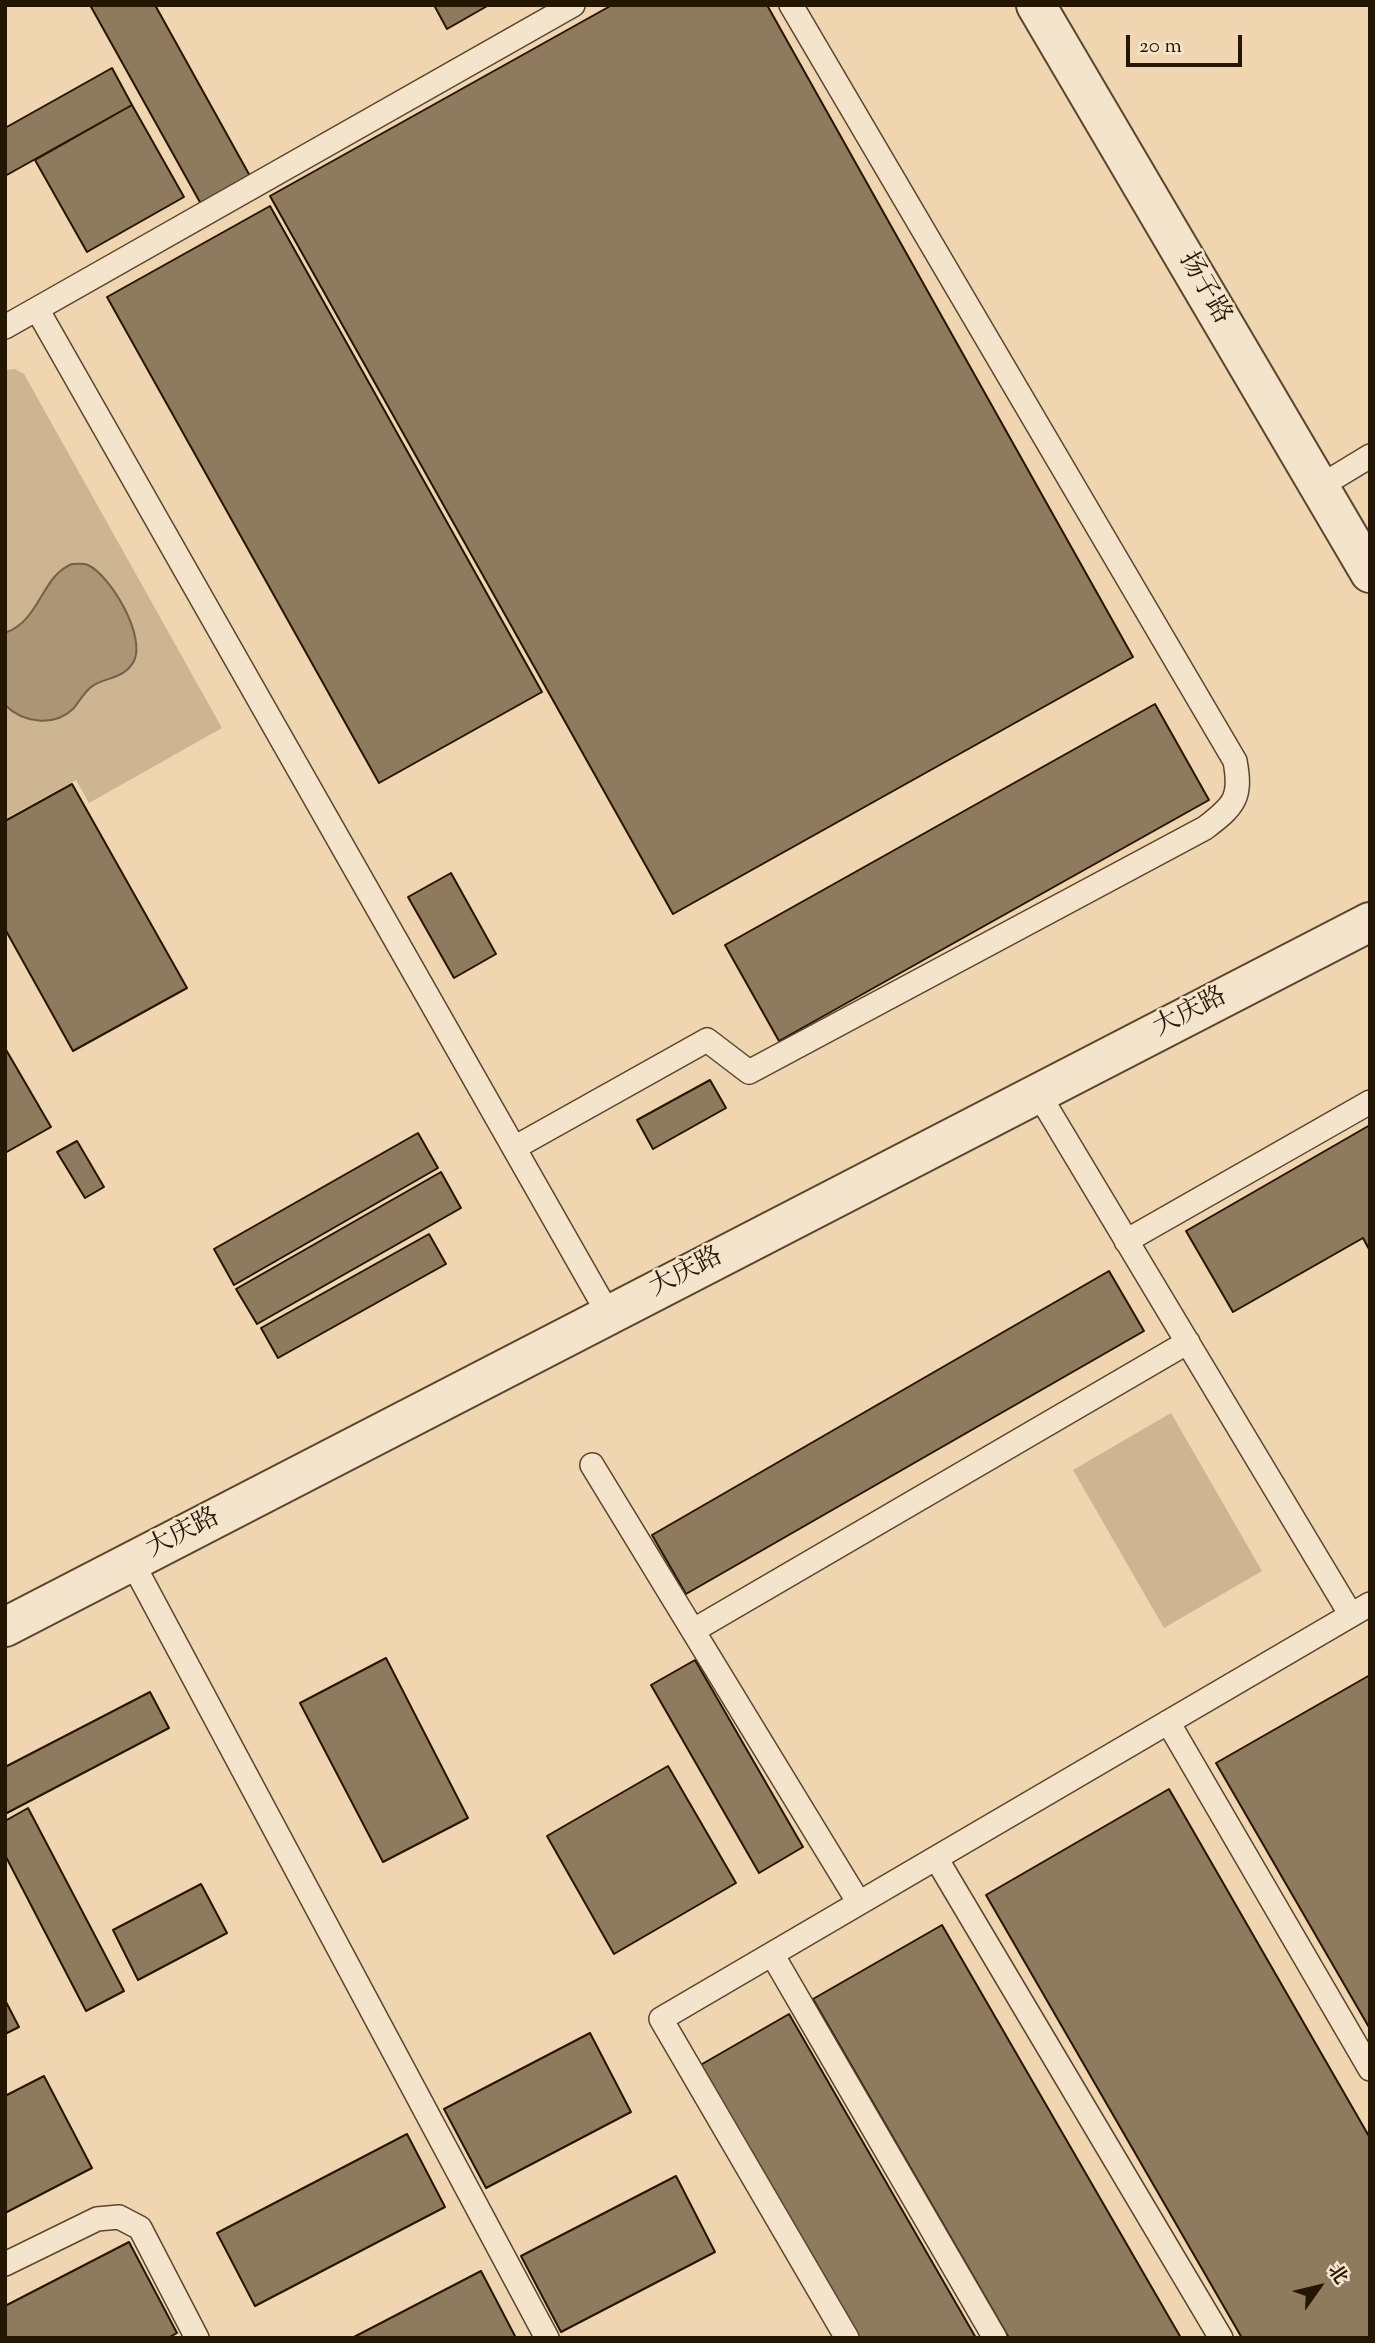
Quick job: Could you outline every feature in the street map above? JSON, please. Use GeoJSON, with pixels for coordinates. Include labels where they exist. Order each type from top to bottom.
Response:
{"type":"FeatureCollection","features":[{"type":"Feature","properties":{"kind":"street","name":"扬子路"},"geometry":{"type":"LineString","coordinates":[[1036,5],[1370,573]]}},
{"type":"Feature","properties":{"kind":"street","name":"大庆路"},"geometry":{"type":"LineString","coordinates":[[5,1627],[1370,922]]}},
{"type":"Feature","properties":{"kind":"lane"},"geometry":{"type":"LineString","coordinates":[[5,327],[573,5]]}},
{"type":"Feature","properties":{"kind":"lane"},"geometry":{"type":"LineString","coordinates":[[514,1148],[708,1040],[749,1072],[1205,828],[1228,811],[1240,787],[1234,761],[791,5]]}},
{"type":"Feature","properties":{"kind":"lane"},"geometry":{"type":"LineString","coordinates":[[37,309],[609,1315]]}},
{"type":"Feature","properties":{"kind":"lane"},"geometry":{"type":"LineString","coordinates":[[1319,487],[1370,456]]}},
{"type":"Feature","properties":{"kind":"lane"},"geometry":{"type":"LineString","coordinates":[[847,2338],[661,2019],[1360,1609],[1188,1342],[1038,1093]]}},
{"type":"Feature","properties":{"kind":"lane"},"geometry":{"type":"LineString","coordinates":[[1126,1241],[1370,1101]]}},
{"type":"Feature","properties":{"kind":"lane"},"geometry":{"type":"LineString","coordinates":[[694,1630],[1188,1342]]}},
{"type":"Feature","properties":{"kind":"lane"},"geometry":{"type":"LineString","coordinates":[[592,1465],[859,1903]]}},
{"type":"Feature","properties":{"kind":"lane"},"geometry":{"type":"LineString","coordinates":[[132,1562],[547,2338]]}},
{"type":"Feature","properties":{"kind":"lane"},"geometry":{"type":"LineString","coordinates":[[1168,1722],[1370,2069]]}},
{"type":"Feature","properties":{"kind":"lane"},"geometry":{"type":"LineString","coordinates":[[936,1858],[1221,2338]]}},
{"type":"Feature","properties":{"kind":"lane"},"geometry":{"type":"LineString","coordinates":[[772,1954],[995,2338]]}},
{"type":"Feature","properties":{"kind":"lane"},"geometry":{"type":"LineString","coordinates":[[5,2264],[97,2218],[119,2217],[140,2228],[197,2338]]}},
{"type":"Feature","properties":{"kind":"shaded area"},"geometry":{"type":"Polygon","coordinates":[[[15,369],[24,374],[222,728],[89,803],[76,780],[5,819],[5,370],[15,369]]]}},
{"type":"Feature","properties":{"kind":"shaded area"},"geometry":{"type":"Polygon","coordinates":[[[72,564],[88,565],[97,571],[116,594],[135,637],[134,661],[126,671],[91,687],[65,715],[48,720],[29,719],[5,705],[5,633],[26,618],[54,578],[72,564]]]}},
{"type":"Feature","properties":{"kind":"shaded area"},"geometry":{"type":"Polygon","coordinates":[[[1171,1413],[1262,1571],[1164,1628],[1073,1470],[1171,1413]]]}},
{"type":"Feature","properties":{"kind":"building"},"geometry":{"type":"Polygon","coordinates":[[[90,5],[155,5],[250,176],[201,204],[90,5]]]}},
{"type":"Feature","properties":{"kind":"building"},"geometry":{"type":"Polygon","coordinates":[[[434,5],[489,5],[447,29],[434,5]]]}},
{"type":"Feature","properties":{"kind":"building"},"geometry":{"type":"Polygon","coordinates":[[[612,5],[767,5],[1133,657],[673,914],[270,196],[612,5]]]}},
{"type":"Feature","properties":{"kind":"building"},"geometry":{"type":"Polygon","coordinates":[[[112,68],[132,105],[5,176],[5,128],[112,68]]]}},
{"type":"Feature","properties":{"kind":"building"},"geometry":{"type":"Polygon","coordinates":[[[132,105],[184,197],[87,252],[35,160],[132,105]]]}},
{"type":"Feature","properties":{"kind":"building"},"geometry":{"type":"Polygon","coordinates":[[[270,206],[542,692],[379,783],[107,297],[270,206]]]}},
{"type":"Feature","properties":{"kind":"building"},"geometry":{"type":"Polygon","coordinates":[[[1155,704],[1209,800],[779,1041],[725,945],[1155,704]]]}},
{"type":"Feature","properties":{"kind":"building"},"geometry":{"type":"Polygon","coordinates":[[[72,784],[187,988],[73,1051],[5,929],[5,821],[72,784]]]}},
{"type":"Feature","properties":{"kind":"building"},"geometry":{"type":"Polygon","coordinates":[[[451,873],[496,954],[454,978],[408,897],[451,873]]]}},
{"type":"Feature","properties":{"kind":"building"},"geometry":{"type":"Polygon","coordinates":[[[5,1048],[51,1127],[5,1153],[5,1048]]]}},
{"type":"Feature","properties":{"kind":"building"},"geometry":{"type":"Polygon","coordinates":[[[710,1080],[726,1108],[653,1149],[637,1120],[710,1080]]]}},
{"type":"Feature","properties":{"kind":"building"},"geometry":{"type":"Polygon","coordinates":[[[1370,1125],[1370,1251],[1363,1238],[1233,1312],[1186,1231],[1370,1125]]]}},
{"type":"Feature","properties":{"kind":"building"},"geometry":{"type":"Polygon","coordinates":[[[418,1133],[438,1168],[234,1285],[214,1249],[418,1133]]]}},
{"type":"Feature","properties":{"kind":"building"},"geometry":{"type":"Polygon","coordinates":[[[77,1141],[104,1187],[85,1198],[57,1152],[77,1141]]]}},
{"type":"Feature","properties":{"kind":"building"},"geometry":{"type":"Polygon","coordinates":[[[441,1172],[461,1208],[257,1324],[236,1289],[441,1172]]]}},
{"type":"Feature","properties":{"kind":"building"},"geometry":{"type":"Polygon","coordinates":[[[429,1234],[446,1264],[278,1358],[261,1328],[429,1234]]]}},
{"type":"Feature","properties":{"kind":"building"},"geometry":{"type":"Polygon","coordinates":[[[1109,1271],[1144,1331],[686,1594],[652,1535],[1109,1271]]]}},
{"type":"Feature","properties":{"kind":"building"},"geometry":{"type":"Polygon","coordinates":[[[386,1658],[468,1818],[383,1862],[300,1703],[386,1658]]]}},
{"type":"Feature","properties":{"kind":"building"},"geometry":{"type":"Polygon","coordinates":[[[695,1660],[803,1847],[759,1873],[651,1685],[695,1660]]]}},
{"type":"Feature","properties":{"kind":"building"},"geometry":{"type":"Polygon","coordinates":[[[1370,1675],[1370,2029],[1216,1763],[1370,1675]]]}},
{"type":"Feature","properties":{"kind":"building"},"geometry":{"type":"Polygon","coordinates":[[[150,1692],[169,1728],[5,1814],[5,1767],[150,1692]]]}},
{"type":"Feature","properties":{"kind":"building"},"geometry":{"type":"Polygon","coordinates":[[[668,1766],[736,1883],[614,1954],[547,1836],[668,1766]]]}},
{"type":"Feature","properties":{"kind":"building"},"geometry":{"type":"Polygon","coordinates":[[[1169,1789],[1370,2138],[1370,2338],[1242,2338],[986,1895],[1169,1789]]]}},
{"type":"Feature","properties":{"kind":"building"},"geometry":{"type":"Polygon","coordinates":[[[28,1808],[124,1991],[86,2011],[5,1855],[5,1821],[28,1808]]]}},
{"type":"Feature","properties":{"kind":"building"},"geometry":{"type":"Polygon","coordinates":[[[201,1884],[227,1933],[138,1980],[113,1930],[201,1884]]]}},
{"type":"Feature","properties":{"kind":"building"},"geometry":{"type":"Polygon","coordinates":[[[942,1925],[1181,2338],[1009,2338],[813,1999],[942,1925]]]}},
{"type":"Feature","properties":{"kind":"building"},"geometry":{"type":"Polygon","coordinates":[[[5,2000],[19,2027],[5,2034],[5,2000]]]}},
{"type":"Feature","properties":{"kind":"building"},"geometry":{"type":"Polygon","coordinates":[[[789,2014],[976,2338],[853,2338],[697,2067],[789,2014]]]}},
{"type":"Feature","properties":{"kind":"building"},"geometry":{"type":"Polygon","coordinates":[[[590,2033],[631,2112],[486,2188],[444,2109],[590,2033]]]}},
{"type":"Feature","properties":{"kind":"building"},"geometry":{"type":"Polygon","coordinates":[[[44,2076],[92,2168],[5,2213],[5,2096],[44,2076]]]}},
{"type":"Feature","properties":{"kind":"building"},"geometry":{"type":"Polygon","coordinates":[[[407,2134],[445,2207],[255,2306],[217,2233],[407,2134]]]}},
{"type":"Feature","properties":{"kind":"building"},"geometry":{"type":"Polygon","coordinates":[[[676,2176],[715,2252],[561,2332],[521,2256],[676,2176]]]}},
{"type":"Feature","properties":{"kind":"building"},"geometry":{"type":"Polygon","coordinates":[[[129,2242],[177,2333],[168,2338],[5,2338],[5,2306],[129,2242]]]}},
{"type":"Feature","properties":{"kind":"building"},"geometry":{"type":"Polygon","coordinates":[[[481,2271],[516,2338],[352,2338],[481,2271]]]}}]}
